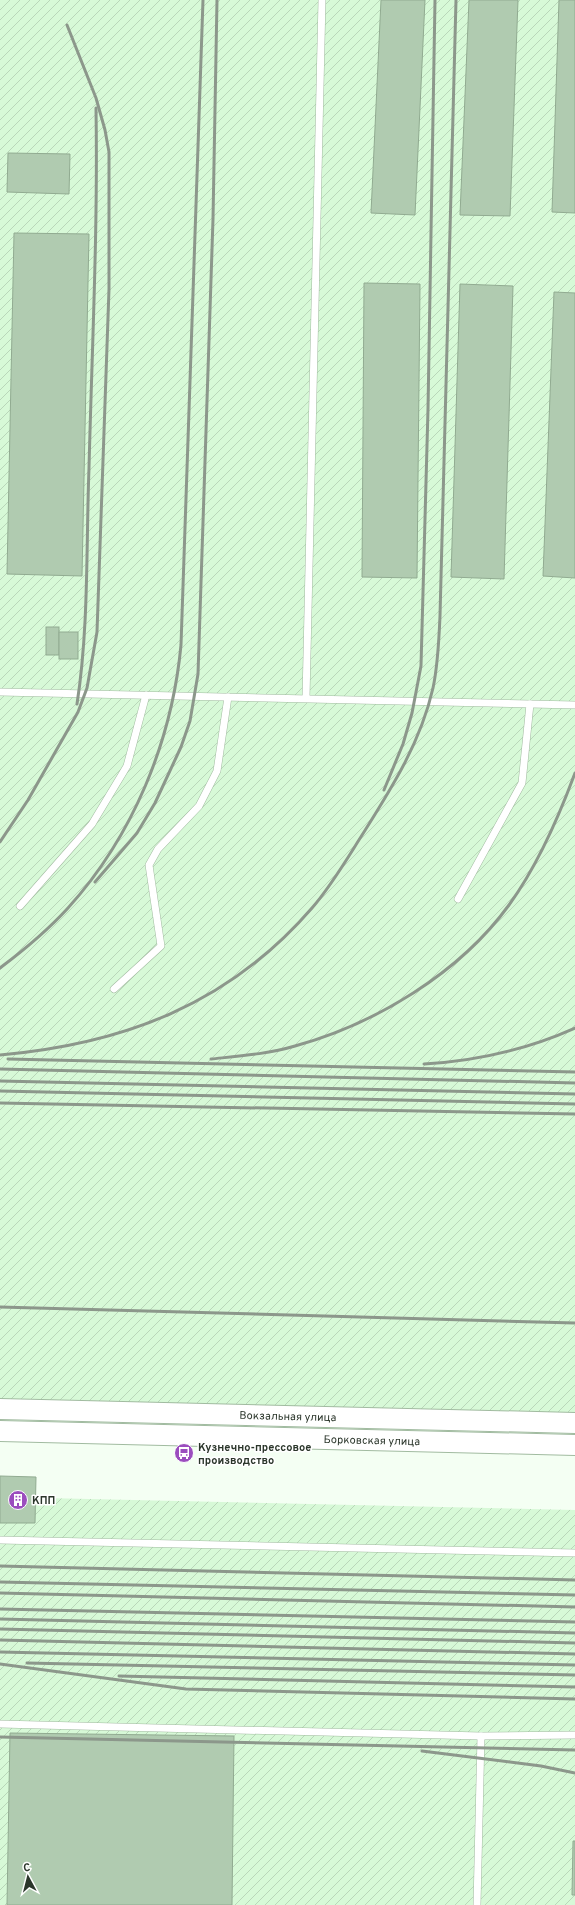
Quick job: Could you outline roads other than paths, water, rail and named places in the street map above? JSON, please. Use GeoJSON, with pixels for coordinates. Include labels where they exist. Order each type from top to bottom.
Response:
{"type":"FeatureCollection","features":[{"type":"Feature","properties":{"kind":"main road","name":"Вокзальная улица"},"geometry":{"type":"LineString","coordinates":[[0,1409],[575,1423]]}},
{"type":"Feature","properties":{"kind":"main road","name":"Борковская улица"},"geometry":{"type":"LineString","coordinates":[[0,1431],[575,1445]]}},
{"type":"Feature","properties":{"kind":"lane"},"geometry":{"type":"LineString","coordinates":[[306,698],[322,0]]}},
{"type":"Feature","properties":{"kind":"lane"},"geometry":{"type":"LineString","coordinates":[[0,692],[575,705]]}},
{"type":"Feature","properties":{"kind":"lane"},"geometry":{"type":"LineString","coordinates":[[20,906],[92,824],[128,766],[146,695]]}},
{"type":"Feature","properties":{"kind":"lane"},"geometry":{"type":"LineString","coordinates":[[114,988],[161,946],[149,865],[158,849],[199,806],[216,771],[228,697]]}},
{"type":"Feature","properties":{"kind":"lane"},"geometry":{"type":"LineString","coordinates":[[458,900],[522,783],[530,704]]}},
{"type":"Feature","properties":{"kind":"lane"},"geometry":{"type":"LineString","coordinates":[[0,1540],[575,1553]]}},
{"type":"Feature","properties":{"kind":"lane"},"geometry":{"type":"LineString","coordinates":[[0,1724],[481,1736],[575,1735]]}},
{"type":"Feature","properties":{"kind":"lane"},"geometry":{"type":"LineString","coordinates":[[477,1905],[481,1736]]}},
{"type":"Feature","properties":{"kind":"railway"},"geometry":{"type":"LineString","coordinates":[[0,968],[36,940],[68,908],[91,880],[112,850],[146,786],[169,716],[181,645],[203,0]]}},
{"type":"Feature","properties":{"kind":"railway"},"geometry":{"type":"LineString","coordinates":[[95,882],[137,833],[155,803],[181,747],[190,721],[198,674],[213,219],[217,0]]}},
{"type":"Feature","properties":{"kind":"railway"},"geometry":{"type":"LineString","coordinates":[[384,790],[403,744],[412,713],[421,666],[428,409],[435,0]]}},
{"type":"Feature","properties":{"kind":"railway"},"geometry":{"type":"LineString","coordinates":[[0,1055],[46,1049],[89,1041],[131,1029],[171,1013],[210,994],[246,970],[280,941],[312,908],[326,890],[385,798],[414,745],[428,708],[433,688],[439,634],[456,0]]}},
{"type":"Feature","properties":{"kind":"railway"},"geometry":{"type":"LineString","coordinates":[[0,842],[28,800],[78,712],[87,688],[97,632],[109,289],[109,152],[105,130],[96,98],[67,25]]}},
{"type":"Feature","properties":{"kind":"railway"},"geometry":{"type":"LineString","coordinates":[[77,704],[84,646],[86,586],[95,243],[96,108]]}},
{"type":"Feature","properties":{"kind":"railway"},"geometry":{"type":"LineString","coordinates":[[211,1059],[275,1051],[325,1036],[385,1010],[414,993],[441,974],[466,953],[489,930],[509,905],[538,858],[562,807],[575,773]]}},
{"type":"Feature","properties":{"kind":"railway"},"geometry":{"type":"LineString","coordinates":[[424,1064],[463,1060],[501,1053],[539,1042],[575,1028]]}},
{"type":"Feature","properties":{"kind":"railway"},"geometry":{"type":"LineString","coordinates":[[8,1059],[575,1072]]}},
{"type":"Feature","properties":{"kind":"railway"},"geometry":{"type":"LineString","coordinates":[[0,1069],[575,1083]]}},
{"type":"Feature","properties":{"kind":"railway"},"geometry":{"type":"LineString","coordinates":[[0,1081],[575,1094]]}},
{"type":"Feature","properties":{"kind":"railway"},"geometry":{"type":"LineString","coordinates":[[0,1091],[575,1104]]}},
{"type":"Feature","properties":{"kind":"railway"},"geometry":{"type":"LineString","coordinates":[[0,1103],[575,1114]]}},
{"type":"Feature","properties":{"kind":"railway"},"geometry":{"type":"LineString","coordinates":[[0,1307],[575,1323]]}},
{"type":"Feature","properties":{"kind":"railway"},"geometry":{"type":"LineString","coordinates":[[0,1566],[575,1580]]}},
{"type":"Feature","properties":{"kind":"railway"},"geometry":{"type":"LineString","coordinates":[[0,1582],[575,1595]]}},
{"type":"Feature","properties":{"kind":"railway"},"geometry":{"type":"LineString","coordinates":[[0,1593],[575,1607]]}},
{"type":"Feature","properties":{"kind":"railway"},"geometry":{"type":"LineString","coordinates":[[0,1609],[575,1622]]}},
{"type":"Feature","properties":{"kind":"railway"},"geometry":{"type":"LineString","coordinates":[[0,1619],[575,1633]]}},
{"type":"Feature","properties":{"kind":"railway"},"geometry":{"type":"LineString","coordinates":[[0,1629],[575,1643]]}},
{"type":"Feature","properties":{"kind":"railway"},"geometry":{"type":"LineString","coordinates":[[0,1640],[575,1654]]}},
{"type":"Feature","properties":{"kind":"railway"},"geometry":{"type":"LineString","coordinates":[[0,1652],[575,1665]]}},
{"type":"Feature","properties":{"kind":"railway"},"geometry":{"type":"LineString","coordinates":[[27,1663],[575,1675]]}},
{"type":"Feature","properties":{"kind":"railway"},"geometry":{"type":"LineString","coordinates":[[0,1664],[186,1689],[575,1699]]}},
{"type":"Feature","properties":{"kind":"railway"},"geometry":{"type":"LineString","coordinates":[[119,1676],[575,1687]]}},
{"type":"Feature","properties":{"kind":"railway"},"geometry":{"type":"LineString","coordinates":[[0,1737],[575,1750]]}},
{"type":"Feature","properties":{"kind":"railway"},"geometry":{"type":"LineString","coordinates":[[422,1751],[541,1766],[575,1773]]}},
{"type":"Feature","properties":{"kind":"place","name":"Кузнечно-прессовое производство"},"geometry":{"type":"Point","coordinates":[184,1453]}},
{"type":"Feature","properties":{"kind":"place","name":"КПП"},"geometry":{"type":"Point","coordinates":[18,1500]}}]}
